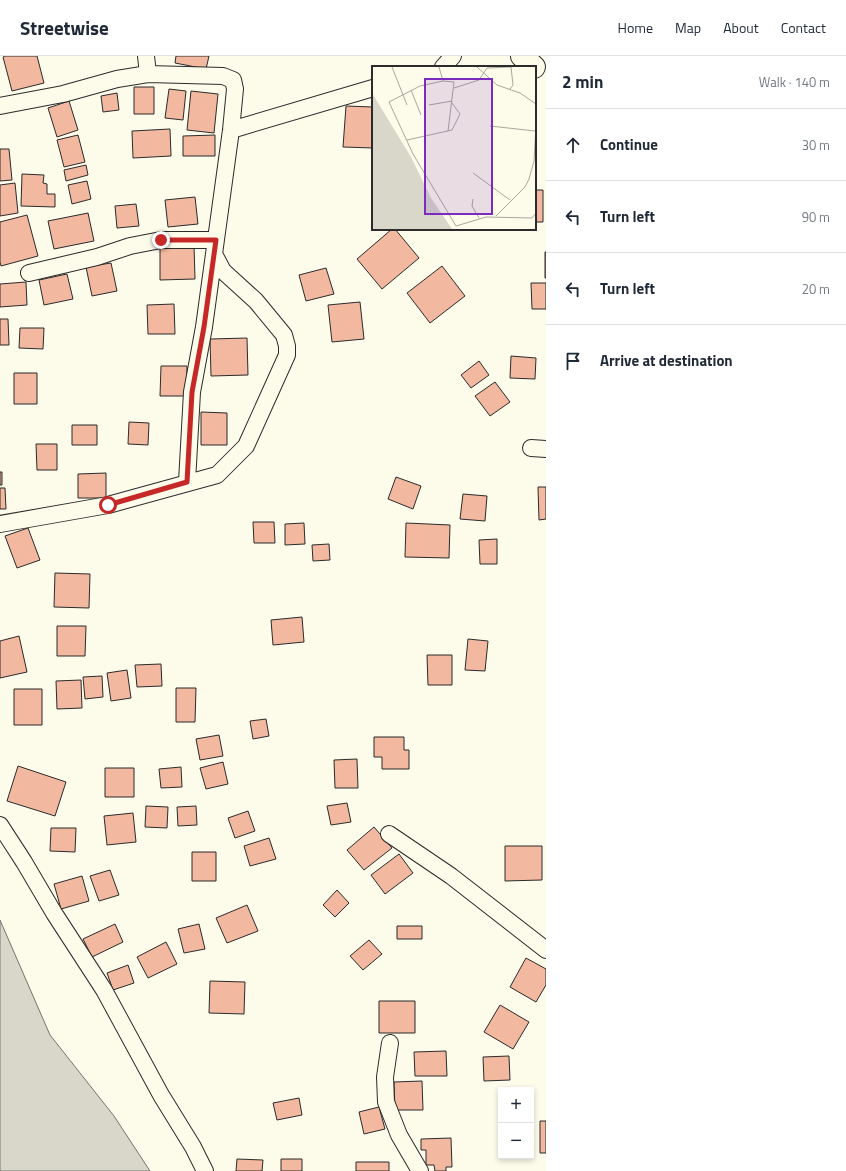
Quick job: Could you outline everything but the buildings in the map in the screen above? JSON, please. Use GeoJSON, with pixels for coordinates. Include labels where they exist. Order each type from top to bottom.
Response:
{"type":"FeatureCollection","features":[{"type":"Feature","properties":{"kind":"main road"},"geometry":{"type":"LineString","coordinates":[[522,56],[534,66]]}},
{"type":"Feature","properties":{"kind":"main road"},"geometry":{"type":"LineString","coordinates":[[536,68],[546,77]]}},
{"type":"Feature","properties":{"kind":"street"},"geometry":{"type":"LineString","coordinates":[[146,56],[148,74]]}},
{"type":"Feature","properties":{"kind":"street"},"geometry":{"type":"LineString","coordinates":[[444,66],[453,56]]}},
{"type":"Feature","properties":{"kind":"street"},"geometry":{"type":"LineString","coordinates":[[0,106],[63,94],[117,80],[148,74],[223,76],[232,80],[236,89],[231,130],[204,327],[192,392],[187,482]]}},
{"type":"Feature","properties":{"kind":"street"},"geometry":{"type":"LineString","coordinates":[[231,130],[372,88]]}},
{"type":"Feature","properties":{"kind":"street"},"geometry":{"type":"LineString","coordinates":[[29,273],[96,258],[130,246],[161,240],[215,247]]}},
{"type":"Feature","properties":{"kind":"street"},"geometry":{"type":"LineString","coordinates":[[0,524],[108,505],[187,482],[217,475],[246,446],[287,355],[288,346],[284,335],[256,301],[223,271],[215,247]]}},
{"type":"Feature","properties":{"kind":"street"},"geometry":{"type":"LineString","coordinates":[[0,825],[104,990],[161,1095],[193,1147],[205,1171]]}},
{"type":"Feature","properties":{"kind":"street"},"geometry":{"type":"LineString","coordinates":[[389,834],[451,876],[546,950]]}},
{"type":"Feature","properties":{"kind":"street"},"geometry":{"type":"LineString","coordinates":[[390,1043],[385,1077],[386,1102],[399,1135],[420,1171]]}},
{"type":"Feature","properties":{"kind":"shaded area"},"geometry":{"type":"Polygon","coordinates":[[[0,920],[50,1035],[114,1116],[150,1171],[0,1171],[0,920]]]}},
{"type":"Feature","properties":{"kind":"route"},"geometry":{"type":"LineString","coordinates":[[108,505],[187,482],[192,392],[204,327],[216,240],[161,240]]}}]}
